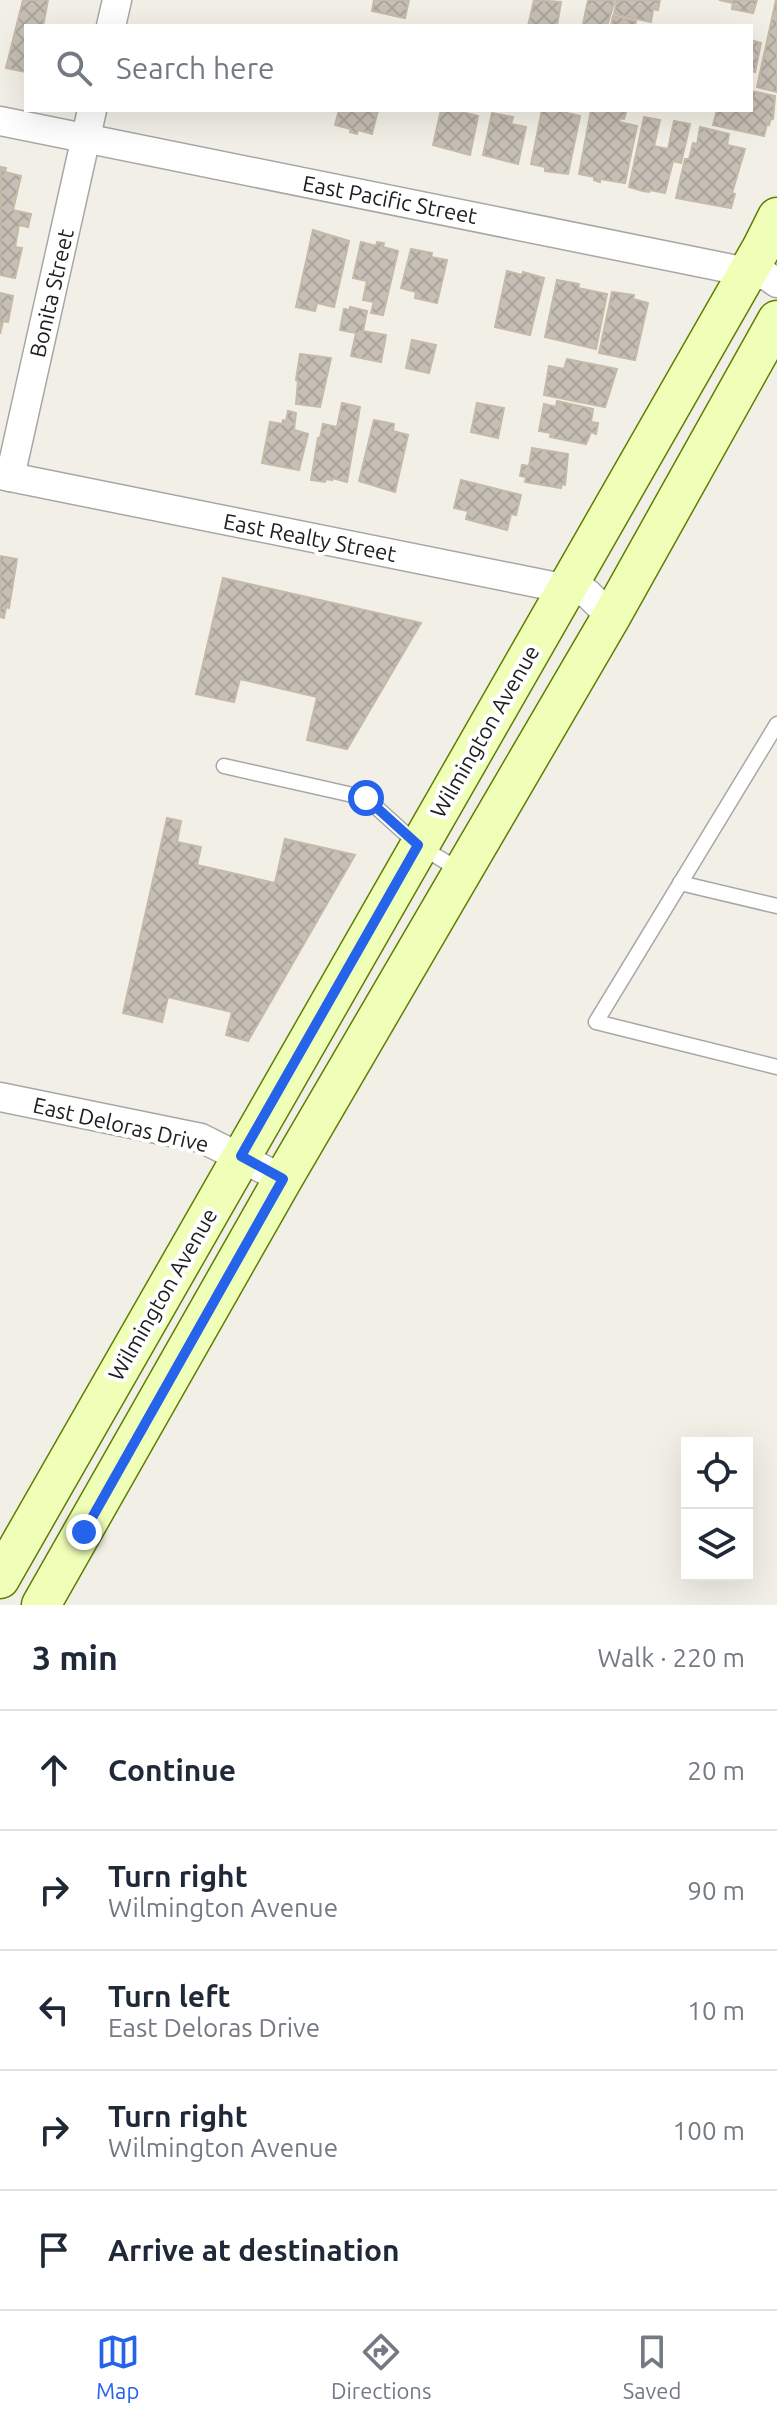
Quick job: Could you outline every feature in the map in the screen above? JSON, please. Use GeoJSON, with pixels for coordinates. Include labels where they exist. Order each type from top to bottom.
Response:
{"type":"FeatureCollection","features":[{"type":"Feature","properties":{"kind":"main road","name":"Wilmington Avenue"},"geometry":{"type":"LineString","coordinates":[[0,1579],[566,589],[763,277],[777,217]]}},
{"type":"Feature","properties":{"kind":"main road"},"geometry":{"type":"LineString","coordinates":[[41,1605],[283,1179],[611,617],[777,320]]}},
{"type":"Feature","properties":{"kind":"street"},"geometry":{"type":"LineString","coordinates":[[111,24],[117,0]]}},
{"type":"Feature","properties":{"kind":"street","name":"Bonita Street"},"geometry":{"type":"LineString","coordinates":[[5,476],[92,112]]}},
{"type":"Feature","properties":{"kind":"street","name":"East Pacific Street"},"geometry":{"type":"LineString","coordinates":[[0,121],[763,277]]}},
{"type":"Feature","properties":{"kind":"street","name":"East Realty Street"},"geometry":{"type":"LineString","coordinates":[[5,476],[587,593],[611,617]]}},
{"type":"Feature","properties":{"kind":"street","name":"East Deloras Drive"},"geometry":{"type":"LineString","coordinates":[[0,1099],[201,1138],[283,1179]]}},
{"type":"Feature","properties":{"kind":"lane"},"geometry":{"type":"LineString","coordinates":[[777,724],[596,1022],[777,1067]]}},
{"type":"Feature","properties":{"kind":"lane"},"geometry":{"type":"LineString","coordinates":[[224,766],[366,798],[418,845],[462,871]]}},
{"type":"Feature","properties":{"kind":"lane"},"geometry":{"type":"LineString","coordinates":[[680,883],[777,906]]}},
{"type":"Feature","properties":{"kind":"building"},"geometry":{"type":"Polygon","coordinates":[[[23,0],[48,0],[43,24],[24,24],[24,72],[6,68],[23,0]]]}},
{"type":"Feature","properties":{"kind":"building"},"geometry":{"type":"Polygon","coordinates":[[[374,0],[409,0],[405,18],[372,11],[374,0]]]}},
{"type":"Feature","properties":{"kind":"building"},"geometry":{"type":"Polygon","coordinates":[[[534,0],[561,2],[557,24],[528,24],[534,0]]]}},
{"type":"Feature","properties":{"kind":"building"},"geometry":{"type":"Polygon","coordinates":[[[588,0],[615,0],[608,24],[583,24],[588,0]]]}},
{"type":"Feature","properties":{"kind":"building"},"geometry":{"type":"Polygon","coordinates":[[[617,0],[660,0],[658,10],[653,9],[651,22],[614,14],[617,0]]]}},
{"type":"Feature","properties":{"kind":"building"},"geometry":{"type":"Polygon","coordinates":[[[719,0],[757,0],[753,13],[732,9],[733,3],[719,0]]]}},
{"type":"Feature","properties":{"kind":"building"},"geometry":{"type":"Polygon","coordinates":[[[777,0],[777,92],[757,87],[777,0]]]}},
{"type":"Feature","properties":{"kind":"building"},"geometry":{"type":"Polygon","coordinates":[[[613,16],[636,21],[635,24],[611,24],[613,16]]]}},
{"type":"Feature","properties":{"kind":"building"},"geometry":{"type":"Polygon","coordinates":[[[753,41],[761,43],[753,72],[753,41]]]}},
{"type":"Feature","properties":{"kind":"building"},"geometry":{"type":"Polygon","coordinates":[[[753,91],[775,96],[773,119],[767,124],[764,136],[713,125],[716,112],[753,112],[753,91]]]}},
{"type":"Feature","properties":{"kind":"building"},"geometry":{"type":"Polygon","coordinates":[[[338,112],[378,112],[372,134],[358,130],[357,134],[335,125],[338,112]]]}},
{"type":"Feature","properties":{"kind":"building"},"geometry":{"type":"Polygon","coordinates":[[[441,112],[478,116],[470,155],[433,145],[441,112]]]}},
{"type":"Feature","properties":{"kind":"building"},"geometry":{"type":"Polygon","coordinates":[[[542,112],[580,116],[568,174],[545,171],[545,167],[531,164],[542,112]]]}},
{"type":"Feature","properties":{"kind":"building"},"geometry":{"type":"Polygon","coordinates":[[[591,112],[626,112],[619,122],[637,126],[625,183],[600,179],[600,182],[594,177],[579,174],[591,112]]]}},
{"type":"Feature","properties":{"kind":"building"},"geometry":{"type":"Polygon","coordinates":[[[492,113],[513,117],[511,124],[526,127],[518,164],[483,155],[492,113]]]}},
{"type":"Feature","properties":{"kind":"building"},"geometry":{"type":"Polygon","coordinates":[[[644,117],[660,120],[654,146],[668,149],[674,121],[690,124],[681,163],[673,161],[665,193],[629,187],[644,117]]]}},
{"type":"Feature","properties":{"kind":"building"},"geometry":{"type":"Polygon","coordinates":[[[700,127],[729,134],[727,145],[745,149],[732,193],[735,194],[731,208],[676,198],[685,159],[689,159],[693,143],[697,144],[700,127]]]}},
{"type":"Feature","properties":{"kind":"building"},"geometry":{"type":"Polygon","coordinates":[[[1,167],[6,168],[5,172],[21,176],[13,210],[31,214],[28,227],[19,225],[15,247],[22,248],[15,278],[0,275],[1,167]]]}},
{"type":"Feature","properties":{"kind":"building"},"geometry":{"type":"Polygon","coordinates":[[[313,230],[349,241],[334,307],[317,303],[315,311],[296,307],[313,230]]]}},
{"type":"Feature","properties":{"kind":"building"},"geometry":{"type":"Polygon","coordinates":[[[361,242],[376,246],[377,242],[384,243],[383,247],[398,251],[383,315],[371,313],[374,302],[363,300],[367,281],[353,278],[361,242]]]}},
{"type":"Feature","properties":{"kind":"building"},"geometry":{"type":"Polygon","coordinates":[[[411,249],[447,260],[437,303],[415,298],[416,292],[401,288],[411,249]]]}},
{"type":"Feature","properties":{"kind":"building"},"geometry":{"type":"Polygon","coordinates":[[[507,271],[544,278],[530,335],[495,327],[507,271]]]}},
{"type":"Feature","properties":{"kind":"building"},"geometry":{"type":"Polygon","coordinates":[[[557,280],[607,294],[596,349],[545,337],[557,280]]]}},
{"type":"Feature","properties":{"kind":"building"},"geometry":{"type":"Polygon","coordinates":[[[612,292],[634,295],[633,299],[648,303],[635,360],[599,353],[612,292]]]}},
{"type":"Feature","properties":{"kind":"building"},"geometry":{"type":"Polygon","coordinates":[[[0,293],[13,296],[8,322],[3,321],[0,334],[0,293]]]}},
{"type":"Feature","properties":{"kind":"building"},"geometry":{"type":"Polygon","coordinates":[[[350,307],[367,311],[363,331],[386,335],[381,362],[351,356],[356,333],[340,330],[344,309],[350,310],[350,307]]]}},
{"type":"Feature","properties":{"kind":"building"},"geometry":{"type":"Polygon","coordinates":[[[412,340],[436,345],[429,373],[406,368],[412,340]]]}},
{"type":"Feature","properties":{"kind":"building"},"geometry":{"type":"Polygon","coordinates":[[[300,354],[331,358],[320,407],[296,404],[300,354]]]}},
{"type":"Feature","properties":{"kind":"building"},"geometry":{"type":"Polygon","coordinates":[[[567,359],[617,369],[605,407],[544,395],[549,366],[564,369],[567,359]]]}},
{"type":"Feature","properties":{"kind":"building"},"geometry":{"type":"Polygon","coordinates":[[[557,401],[593,409],[591,422],[598,423],[596,434],[591,432],[586,444],[550,437],[551,433],[539,431],[544,404],[556,407],[557,401]]]}},
{"type":"Feature","properties":{"kind":"building"},"geometry":{"type":"Polygon","coordinates":[[[342,403],[360,407],[347,482],[332,478],[325,482],[311,480],[323,424],[337,427],[342,403]]]}},
{"type":"Feature","properties":{"kind":"building"},"geometry":{"type":"Polygon","coordinates":[[[477,403],[504,408],[498,438],[471,432],[477,403]]]}},
{"type":"Feature","properties":{"kind":"building"},"geometry":{"type":"Polygon","coordinates":[[[288,411],[296,413],[294,430],[308,434],[299,470],[262,463],[270,422],[282,424],[288,411]]]}},
{"type":"Feature","properties":{"kind":"building"},"geometry":{"type":"Polygon","coordinates":[[[374,420],[394,424],[393,431],[408,435],[395,492],[359,481],[374,420]]]}},
{"type":"Feature","properties":{"kind":"building"},"geometry":{"type":"Polygon","coordinates":[[[532,448],[568,454],[565,485],[562,484],[561,488],[525,482],[526,477],[520,476],[522,465],[529,466],[532,448]]]}},
{"type":"Feature","properties":{"kind":"building"},"geometry":{"type":"Polygon","coordinates":[[[461,480],[521,495],[516,515],[511,514],[507,530],[466,519],[468,511],[454,508],[461,480]]]}},
{"type":"Feature","properties":{"kind":"building"},"geometry":{"type":"Polygon","coordinates":[[[0,556],[17,559],[9,608],[6,607],[4,618],[0,617],[0,556]]]}},
{"type":"Feature","properties":{"kind":"building"},"geometry":{"type":"Polygon","coordinates":[[[223,578],[421,623],[347,749],[307,740],[317,697],[240,679],[234,702],[196,694],[223,578]]]}},
{"type":"Feature","properties":{"kind":"building"},"geometry":{"type":"Polygon","coordinates":[[[167,818],[181,821],[177,842],[201,847],[197,865],[275,883],[285,839],[355,855],[248,1041],[226,1035],[232,1012],[168,997],[162,1022],[123,1013],[167,818]]]}},
{"type":"Feature","properties":{"kind":"route"},"geometry":{"type":"LineString","coordinates":[[84,1532],[283,1179],[241,1156],[418,845],[366,798]]}}]}
